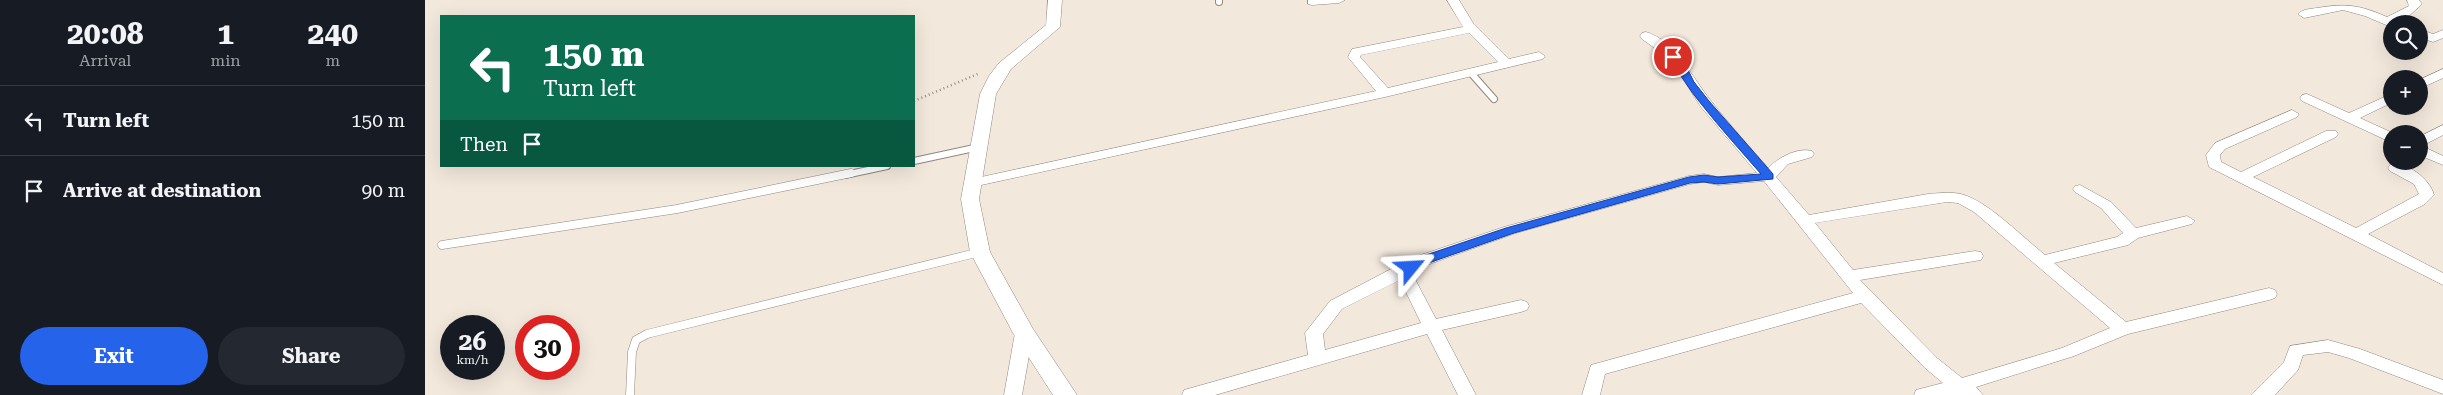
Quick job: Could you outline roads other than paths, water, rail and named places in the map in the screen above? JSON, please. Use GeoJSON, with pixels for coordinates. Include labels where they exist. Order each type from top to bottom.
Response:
{"type":"FeatureCollection","features":[{"type":"Feature","properties":{"kind":"street"},"geometry":{"type":"LineString","coordinates":[[1055,0],[1053,27],[1005,66],[988,94],[970,199],[980,252],[1025,332],[1065,395]]}},
{"type":"Feature","properties":{"kind":"street"},"geometry":{"type":"LineString","coordinates":[[1312,2],[1339,0]]}},
{"type":"Feature","properties":{"kind":"street"},"geometry":{"type":"LineString","coordinates":[[1453,0],[1461,16],[1506,63]]}},
{"type":"Feature","properties":{"kind":"street"},"geometry":{"type":"LineString","coordinates":[[2402,15],[2416,4],[2413,0]]}},
{"type":"Feature","properties":{"kind":"street"},"geometry":{"type":"LineString","coordinates":[[2304,14],[2344,4],[2383,19]]}},
{"type":"Feature","properties":{"kind":"street"},"geometry":{"type":"LineString","coordinates":[[1385,93],[1354,57],[1355,52],[1472,29]]}},
{"type":"Feature","properties":{"kind":"street"},"geometry":{"type":"LineString","coordinates":[[1645,36],[1664,49],[1681,66],[1706,104],[1769,176],[1864,296],[1931,363],[1966,390]]}},
{"type":"Feature","properties":{"kind":"street"},"geometry":{"type":"LineString","coordinates":[[973,183],[1385,93],[1539,56]]}},
{"type":"Feature","properties":{"kind":"street"},"geometry":{"type":"LineString","coordinates":[[2428,80],[2443,73]]}},
{"type":"Feature","properties":{"kind":"street"},"geometry":{"type":"LineString","coordinates":[[2307,98],[2383,133]]}},
{"type":"Feature","properties":{"kind":"street"},"geometry":{"type":"LineString","coordinates":[[2349,118],[2383,102]]}},
{"type":"Feature","properties":{"kind":"street"},"geometry":{"type":"LineString","coordinates":[[2292,114],[2220,146],[2213,155],[2214,164],[2356,234],[2443,280]]}},
{"type":"Feature","properties":{"kind":"street"},"geometry":{"type":"LineString","coordinates":[[2428,137],[2443,129]]}},
{"type":"Feature","properties":{"kind":"street"},"geometry":{"type":"LineString","coordinates":[[2242,177],[2331,134]]}},
{"type":"Feature","properties":{"kind":"street"},"geometry":{"type":"LineString","coordinates":[[1318,359],[1314,333],[1336,306],[1411,268],[1418,262],[1510,230],[1689,180],[1704,178],[1718,181],[1769,176],[1783,161],[1807,154]]}},
{"type":"Feature","properties":{"kind":"street"},"geometry":{"type":"LineString","coordinates":[[2428,154],[2443,161]]}},
{"type":"Feature","properties":{"kind":"street"},"geometry":{"type":"LineString","coordinates":[[2356,234],[2421,201],[2427,195],[2426,188],[2418,179],[2399,170]]}},
{"type":"Feature","properties":{"kind":"street"},"geometry":{"type":"LineString","coordinates":[[2080,188],[2106,205],[2133,234]]}},
{"type":"Feature","properties":{"kind":"street"},"geometry":{"type":"LineString","coordinates":[[1805,220],[1928,199],[1947,197],[1962,199],[1979,209],[2123,329]]}},
{"type":"Feature","properties":{"kind":"street"},"geometry":{"type":"LineString","coordinates":[[2042,260],[2122,241],[2133,234],[2187,221]]}},
{"type":"Feature","properties":{"kind":"street"},"geometry":{"type":"LineString","coordinates":[[1849,276],[1975,256]]}},
{"type":"Feature","properties":{"kind":"street"},"geometry":{"type":"LineString","coordinates":[[1411,268],[1408,281],[1467,395]]}},
{"type":"Feature","properties":{"kind":"street"},"geometry":{"type":"LineString","coordinates":[[1923,395],[1966,390],[2068,352],[2123,329],[2269,294]]}},
{"type":"Feature","properties":{"kind":"street"},"geometry":{"type":"LineString","coordinates":[[1591,395],[1597,370],[1864,296]]}},
{"type":"Feature","properties":{"kind":"street"},"geometry":{"type":"LineString","coordinates":[[1191,395],[1432,326],[1521,306]]}},
{"type":"Feature","properties":{"kind":"street"},"geometry":{"type":"LineString","coordinates":[[1013,395],[1025,332]]}},
{"type":"Feature","properties":{"kind":"street"},"geometry":{"type":"LineString","coordinates":[[2260,395],[2266,393],[2292,365],[2296,350],[2329,346],[2354,353],[2443,387]]}},
{"type":"Feature","properties":{"kind":"lane"},"geometry":{"type":"LineString","coordinates":[[1471,73],[1494,99]]}},
{"type":"Feature","properties":{"kind":"lane"},"geometry":{"type":"LineString","coordinates":[[915,161],[979,147]]}},
{"type":"Feature","properties":{"kind":"lane"},"geometry":{"type":"LineString","coordinates":[[442,245],[677,209],[882,167]]}},
{"type":"Feature","properties":{"kind":"lane"},"geometry":{"type":"LineString","coordinates":[[630,395],[632,352],[636,340],[647,334],[980,252]]}}]}
